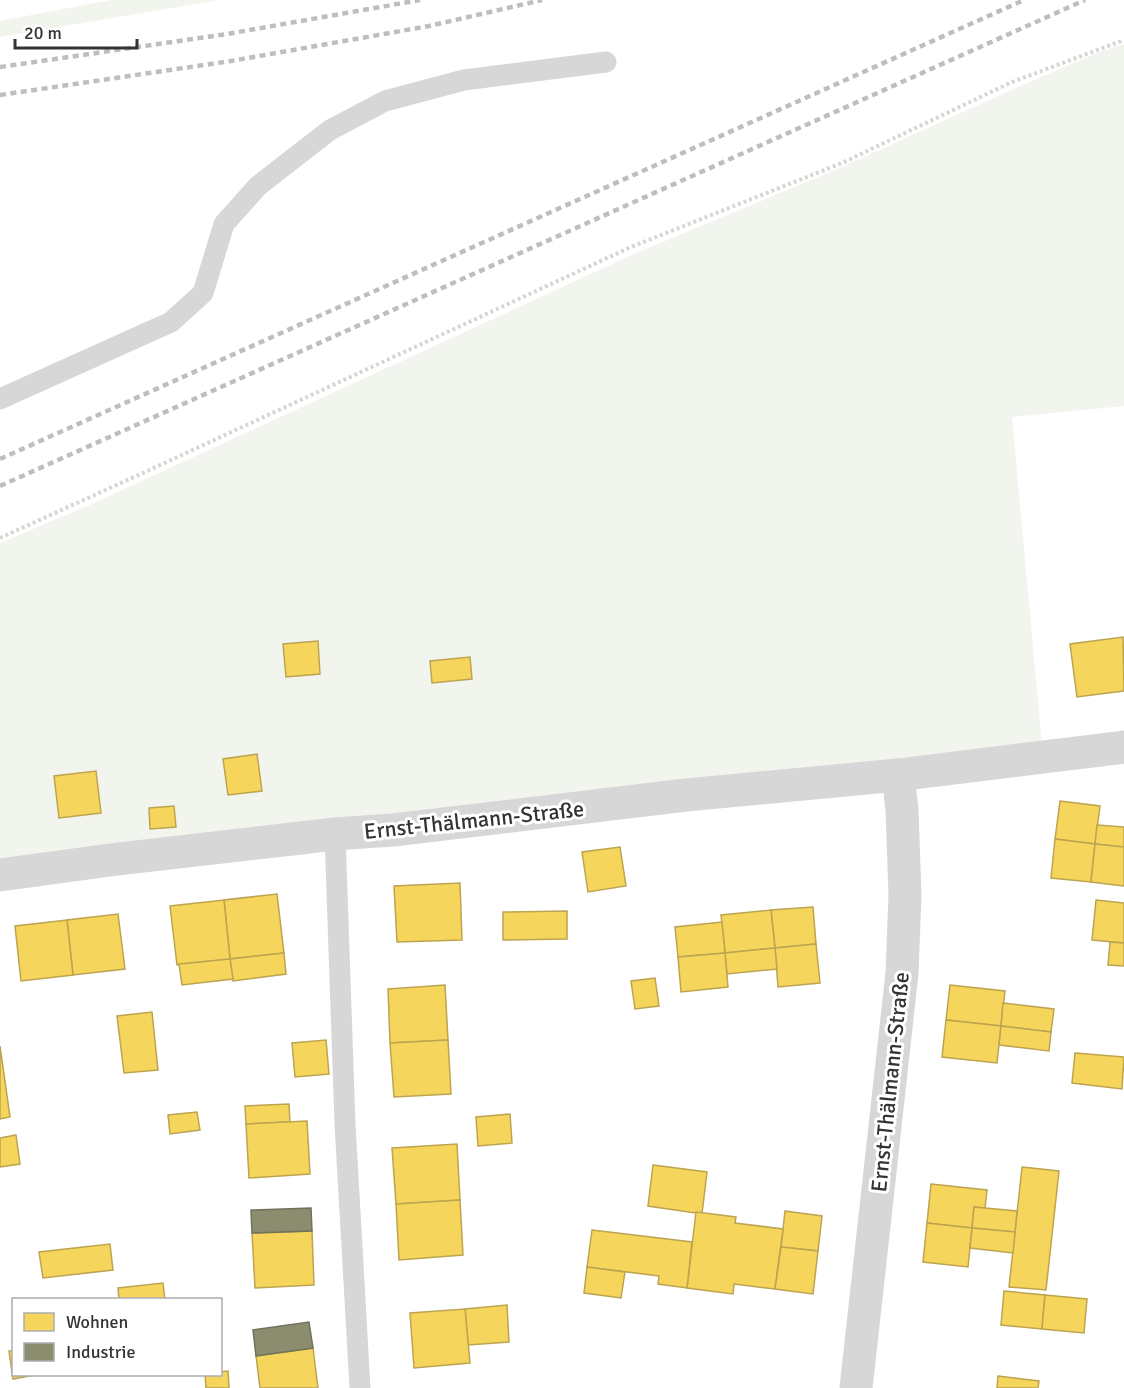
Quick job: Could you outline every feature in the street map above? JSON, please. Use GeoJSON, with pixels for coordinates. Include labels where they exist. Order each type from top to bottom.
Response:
{"type":"FeatureCollection","features":[{"type":"Feature","properties":{"kind":"street","name":"Ernst-Thälmann-Straße"},"geometry":{"type":"LineString","coordinates":[[0,875],[335,834],[393,830],[686,795],[898,775],[1124,747]]}},
{"type":"Feature","properties":{"kind":"street","name":"Ernst-Thälmann-Straße"},"geometry":{"type":"LineString","coordinates":[[856,1388],[902,973],[905,895],[902,810],[898,775]]}},
{"type":"Feature","properties":{"kind":"lane"},"geometry":{"type":"LineString","coordinates":[[0,399],[171,322],[202,293],[224,224],[258,186],[330,130],[385,101],[464,80],[606,62]]}},
{"type":"Feature","properties":{"kind":"lane","name":"Ernst-Thälmann-Straße"},"geometry":{"type":"LineString","coordinates":[[335,834],[345,1124],[360,1388]]}},
{"type":"Feature","properties":{"kind":"path"},"geometry":{"type":"LineString","coordinates":[[0,538],[631,247],[842,163],[1012,82],[1124,40]]}},
{"type":"Feature","properties":{"kind":"shaded area"},"geometry":{"type":"Polygon","coordinates":[[[111,0],[219,0],[0,37],[0,21],[111,0]]]}},
{"type":"Feature","properties":{"kind":"shaded area"},"geometry":{"type":"Polygon","coordinates":[[[1124,44],[1124,406],[1012,417],[1042,746],[0,860],[0,543],[85,507],[634,254],[835,170],[1097,53],[1124,44]]]}},
{"type":"Feature","properties":{"kind":"building: Wohnen"},"geometry":{"type":"Polygon","coordinates":[[[1123,637],[1124,691],[1077,697],[1070,644],[1123,637]]]}},
{"type":"Feature","properties":{"kind":"building: Wohnen"},"geometry":{"type":"Polygon","coordinates":[[[318,641],[320,674],[286,677],[283,644],[318,641]]]}},
{"type":"Feature","properties":{"kind":"building: Wohnen"},"geometry":{"type":"Polygon","coordinates":[[[470,657],[472,679],[432,683],[430,661],[470,657]]]}},
{"type":"Feature","properties":{"kind":"building: Wohnen"},"geometry":{"type":"Polygon","coordinates":[[[257,754],[262,791],[228,795],[223,759],[257,754]]]}},
{"type":"Feature","properties":{"kind":"building: Wohnen"},"geometry":{"type":"Polygon","coordinates":[[[96,771],[101,813],[59,818],[54,776],[96,771]]]}},
{"type":"Feature","properties":{"kind":"building: Wohnen"},"geometry":{"type":"Polygon","coordinates":[[[1060,801],[1100,806],[1095,844],[1055,839],[1060,801]]]}},
{"type":"Feature","properties":{"kind":"building: Wohnen"},"geometry":{"type":"Polygon","coordinates":[[[174,806],[176,827],[150,829],[149,808],[174,806]]]}},
{"type":"Feature","properties":{"kind":"building: Wohnen"},"geometry":{"type":"Polygon","coordinates":[[[1097,825],[1124,827],[1124,847],[1095,844],[1097,825]]]}},
{"type":"Feature","properties":{"kind":"building: Wohnen"},"geometry":{"type":"Polygon","coordinates":[[[1055,839],[1095,844],[1091,882],[1051,878],[1055,839]]]}},
{"type":"Feature","properties":{"kind":"building: Wohnen"},"geometry":{"type":"Polygon","coordinates":[[[1095,844],[1124,847],[1124,886],[1091,882],[1095,844]]]}},
{"type":"Feature","properties":{"kind":"building: Wohnen"},"geometry":{"type":"Polygon","coordinates":[[[620,847],[626,886],[588,892],[582,852],[620,847]]]}},
{"type":"Feature","properties":{"kind":"building: Wohnen"},"geometry":{"type":"Polygon","coordinates":[[[460,883],[462,940],[397,942],[394,886],[460,883]]]}},
{"type":"Feature","properties":{"kind":"building: Wohnen"},"geometry":{"type":"Polygon","coordinates":[[[277,894],[284,953],[230,959],[224,900],[277,894]]]}},
{"type":"Feature","properties":{"kind":"building: Wohnen"},"geometry":{"type":"Polygon","coordinates":[[[224,900],[230,959],[177,965],[170,906],[224,900]]]}},
{"type":"Feature","properties":{"kind":"building: Wohnen"},"geometry":{"type":"Polygon","coordinates":[[[1096,900],[1124,903],[1124,943],[1092,940],[1096,900]]]}},
{"type":"Feature","properties":{"kind":"building: Wohnen"},"geometry":{"type":"Polygon","coordinates":[[[813,907],[816,944],[775,948],[771,910],[813,907]]]}},
{"type":"Feature","properties":{"kind":"building: Wohnen"},"geometry":{"type":"Polygon","coordinates":[[[771,910],[775,948],[725,953],[721,915],[771,910]]]}},
{"type":"Feature","properties":{"kind":"building: Wohnen"},"geometry":{"type":"Polygon","coordinates":[[[567,911],[567,939],[503,940],[503,912],[567,911]]]}},
{"type":"Feature","properties":{"kind":"building: Wohnen"},"geometry":{"type":"Polygon","coordinates":[[[118,914],[125,969],[73,975],[67,920],[118,914]]]}},
{"type":"Feature","properties":{"kind":"building: Wohnen"},"geometry":{"type":"Polygon","coordinates":[[[67,920],[73,975],[21,981],[15,926],[67,920]]]}},
{"type":"Feature","properties":{"kind":"building: Wohnen"},"geometry":{"type":"Polygon","coordinates":[[[722,922],[725,953],[678,957],[675,927],[722,922]]]}},
{"type":"Feature","properties":{"kind":"building: Wohnen"},"geometry":{"type":"Polygon","coordinates":[[[1110,942],[1124,943],[1124,966],[1108,965],[1110,942]]]}},
{"type":"Feature","properties":{"kind":"building: Wohnen"},"geometry":{"type":"Polygon","coordinates":[[[816,944],[820,983],[778,987],[775,948],[816,944]]]}},
{"type":"Feature","properties":{"kind":"building: Wohnen"},"geometry":{"type":"Polygon","coordinates":[[[775,948],[777,969],[727,974],[725,953],[775,948]]]}},
{"type":"Feature","properties":{"kind":"building: Wohnen"},"geometry":{"type":"Polygon","coordinates":[[[284,953],[286,974],[233,981],[230,959],[284,953]]]}},
{"type":"Feature","properties":{"kind":"building: Wohnen"},"geometry":{"type":"Polygon","coordinates":[[[725,953],[728,987],[681,992],[678,957],[725,953]]]}},
{"type":"Feature","properties":{"kind":"building: Wohnen"},"geometry":{"type":"Polygon","coordinates":[[[230,959],[233,979],[182,985],[179,964],[230,959]]]}},
{"type":"Feature","properties":{"kind":"building: Wohnen"},"geometry":{"type":"Polygon","coordinates":[[[655,978],[659,1006],[635,1009],[631,981],[655,978]]]}},
{"type":"Feature","properties":{"kind":"building: Wohnen"},"geometry":{"type":"Polygon","coordinates":[[[445,985],[448,1040],[390,1043],[388,989],[445,985]]]}},
{"type":"Feature","properties":{"kind":"building: Wohnen"},"geometry":{"type":"Polygon","coordinates":[[[950,985],[1005,991],[1001,1026],[946,1020],[950,985]]]}},
{"type":"Feature","properties":{"kind":"building: Wohnen"},"geometry":{"type":"Polygon","coordinates":[[[1003,1003],[1054,1009],[1051,1032],[1001,1026],[1003,1003]]]}},
{"type":"Feature","properties":{"kind":"building: Wohnen"},"geometry":{"type":"Polygon","coordinates":[[[152,1012],[158,1070],[124,1073],[117,1016],[152,1012]]]}},
{"type":"Feature","properties":{"kind":"building: Wohnen"},"geometry":{"type":"Polygon","coordinates":[[[946,1020],[1001,1026],[997,1063],[942,1057],[946,1020]]]}},
{"type":"Feature","properties":{"kind":"building: Wohnen"},"geometry":{"type":"Polygon","coordinates":[[[1001,1026],[1051,1032],[1049,1051],[999,1045],[1001,1026]]]}},
{"type":"Feature","properties":{"kind":"building: Wohnen"},"geometry":{"type":"Polygon","coordinates":[[[326,1040],[329,1074],[295,1077],[292,1043],[326,1040]]]}},
{"type":"Feature","properties":{"kind":"building: Wohnen"},"geometry":{"type":"Polygon","coordinates":[[[448,1040],[451,1094],[394,1097],[390,1043],[448,1040]]]}},
{"type":"Feature","properties":{"kind":"building: Wohnen"},"geometry":{"type":"Polygon","coordinates":[[[0,1046],[10,1117],[0,1119],[0,1046]]]}},
{"type":"Feature","properties":{"kind":"building: Wohnen"},"geometry":{"type":"Polygon","coordinates":[[[1075,1053],[1124,1057],[1122,1089],[1072,1083],[1075,1053]]]}},
{"type":"Feature","properties":{"kind":"building: Wohnen"},"geometry":{"type":"Polygon","coordinates":[[[289,1104],[290,1122],[246,1124],[245,1106],[289,1104]]]}},
{"type":"Feature","properties":{"kind":"building: Wohnen"},"geometry":{"type":"Polygon","coordinates":[[[197,1112],[200,1130],[170,1134],[168,1115],[197,1112]]]}},
{"type":"Feature","properties":{"kind":"building: Wohnen"},"geometry":{"type":"Polygon","coordinates":[[[510,1114],[512,1143],[478,1146],[476,1117],[510,1114]]]}},
{"type":"Feature","properties":{"kind":"building: Wohnen"},"geometry":{"type":"Polygon","coordinates":[[[307,1121],[310,1174],[249,1178],[246,1124],[307,1121]]]}},
{"type":"Feature","properties":{"kind":"building: Wohnen"},"geometry":{"type":"Polygon","coordinates":[[[16,1135],[20,1164],[0,1167],[0,1138],[16,1135]]]}},
{"type":"Feature","properties":{"kind":"building: Wohnen"},"geometry":{"type":"Polygon","coordinates":[[[457,1144],[460,1200],[396,1204],[392,1148],[457,1144]]]}},
{"type":"Feature","properties":{"kind":"building: Wohnen"},"geometry":{"type":"Polygon","coordinates":[[[653,1165],[707,1172],[702,1214],[648,1206],[653,1165]]]}},
{"type":"Feature","properties":{"kind":"building: Wohnen"},"geometry":{"type":"Polygon","coordinates":[[[1022,1167],[1059,1171],[1046,1290],[1009,1287],[1022,1167]]]}},
{"type":"Feature","properties":{"kind":"building: Wohnen"},"geometry":{"type":"Polygon","coordinates":[[[931,1184],[987,1190],[985,1208],[974,1207],[972,1228],[927,1223],[931,1184]]]}},
{"type":"Feature","properties":{"kind":"building: Wohnen"},"geometry":{"type":"Polygon","coordinates":[[[460,1200],[463,1255],[399,1260],[396,1204],[460,1200]]]}},
{"type":"Feature","properties":{"kind":"building: Wohnen"},"geometry":{"type":"Polygon","coordinates":[[[974,1207],[1017,1211],[1015,1232],[972,1228],[974,1207]]]}},
{"type":"Feature","properties":{"kind":"building: Wohnen"},"geometry":{"type":"Polygon","coordinates":[[[785,1211],[822,1216],[818,1251],[781,1247],[785,1211]]]}},
{"type":"Feature","properties":{"kind":"building: Wohnen"},"geometry":{"type":"Polygon","coordinates":[[[696,1212],[736,1217],[735,1223],[783,1229],[775,1289],[734,1284],[733,1294],[687,1288],[696,1212]]]}},
{"type":"Feature","properties":{"kind":"building: Wohnen"},"geometry":{"type":"Polygon","coordinates":[[[927,1223],[972,1228],[968,1267],[923,1262],[927,1223]]]}},
{"type":"Feature","properties":{"kind":"building: Wohnen"},"geometry":{"type":"Polygon","coordinates":[[[972,1228],[1015,1232],[1013,1253],[970,1248],[972,1228]]]}},
{"type":"Feature","properties":{"kind":"building: Wohnen"},"geometry":{"type":"Polygon","coordinates":[[[592,1230],[692,1242],[687,1288],[658,1284],[659,1276],[587,1267],[592,1230]]]}},
{"type":"Feature","properties":{"kind":"building: Wohnen"},"geometry":{"type":"Polygon","coordinates":[[[312,1231],[314,1285],[255,1288],[252,1233],[312,1231]]]}},
{"type":"Feature","properties":{"kind":"building: Wohnen"},"geometry":{"type":"Polygon","coordinates":[[[110,1244],[113,1270],[43,1278],[39,1252],[110,1244]]]}},
{"type":"Feature","properties":{"kind":"building: Wohnen"},"geometry":{"type":"Polygon","coordinates":[[[781,1247],[818,1251],[813,1294],[775,1289],[781,1247]]]}},
{"type":"Feature","properties":{"kind":"building: Wohnen"},"geometry":{"type":"Polygon","coordinates":[[[587,1267],[625,1272],[621,1298],[584,1293],[587,1267]]]}},
{"type":"Feature","properties":{"kind":"building: Wohnen"},"geometry":{"type":"Polygon","coordinates":[[[163,1283],[165,1298],[119,1298],[118,1288],[163,1283]]]}},
{"type":"Feature","properties":{"kind":"building: Wohnen"},"geometry":{"type":"Polygon","coordinates":[[[1004,1291],[1045,1295],[1042,1329],[1001,1325],[1004,1291]]]}},
{"type":"Feature","properties":{"kind":"building: Wohnen"},"geometry":{"type":"Polygon","coordinates":[[[1045,1295],[1087,1299],[1084,1333],[1042,1329],[1045,1295]]]}},
{"type":"Feature","properties":{"kind":"building: Wohnen"},"geometry":{"type":"Polygon","coordinates":[[[507,1305],[509,1342],[468,1345],[465,1309],[507,1305]]]}},
{"type":"Feature","properties":{"kind":"building: Wohnen"},"geometry":{"type":"Polygon","coordinates":[[[465,1309],[470,1363],[414,1368],[410,1313],[465,1309]]]}},
{"type":"Feature","properties":{"kind":"building: Wohnen"},"geometry":{"type":"Polygon","coordinates":[[[313,1348],[318,1388],[260,1388],[256,1356],[313,1348]]]}},
{"type":"Feature","properties":{"kind":"building: Wohnen"},"geometry":{"type":"Polygon","coordinates":[[[9,1351],[12,1351],[12,1372],[9,1351]]]}},
{"type":"Feature","properties":{"kind":"building: Wohnen"},"geometry":{"type":"Polygon","coordinates":[[[228,1371],[229,1388],[206,1388],[205,1376],[222,1376],[222,1372],[228,1371]]]}},
{"type":"Feature","properties":{"kind":"building: Wohnen"},"geometry":{"type":"Polygon","coordinates":[[[13,1376],[29,1376],[13,1379],[13,1376]]]}},
{"type":"Feature","properties":{"kind":"building: Wohnen"},"geometry":{"type":"Polygon","coordinates":[[[998,1376],[1039,1381],[1038,1388],[997,1388],[998,1376]]]}},
{"type":"Feature","properties":{"kind":"building: Industrie"},"geometry":{"type":"Polygon","coordinates":[[[311,1208],[312,1231],[252,1233],[251,1210],[311,1208]]]}},
{"type":"Feature","properties":{"kind":"building: Industrie"},"geometry":{"type":"Polygon","coordinates":[[[309,1322],[313,1348],[256,1356],[253,1330],[309,1322]]]}},
{"type":"Feature","properties":{"kind":"railway"},"geometry":{"type":"LineString","coordinates":[[0,67],[227,34],[420,0]]}},
{"type":"Feature","properties":{"kind":"railway"},"geometry":{"type":"LineString","coordinates":[[0,95],[231,61],[429,26],[542,0]]}},
{"type":"Feature","properties":{"kind":"railway"},"geometry":{"type":"LineString","coordinates":[[0,459],[1024,0]]}},
{"type":"Feature","properties":{"kind":"railway"},"geometry":{"type":"LineString","coordinates":[[0,486],[1085,0]]}}]}
